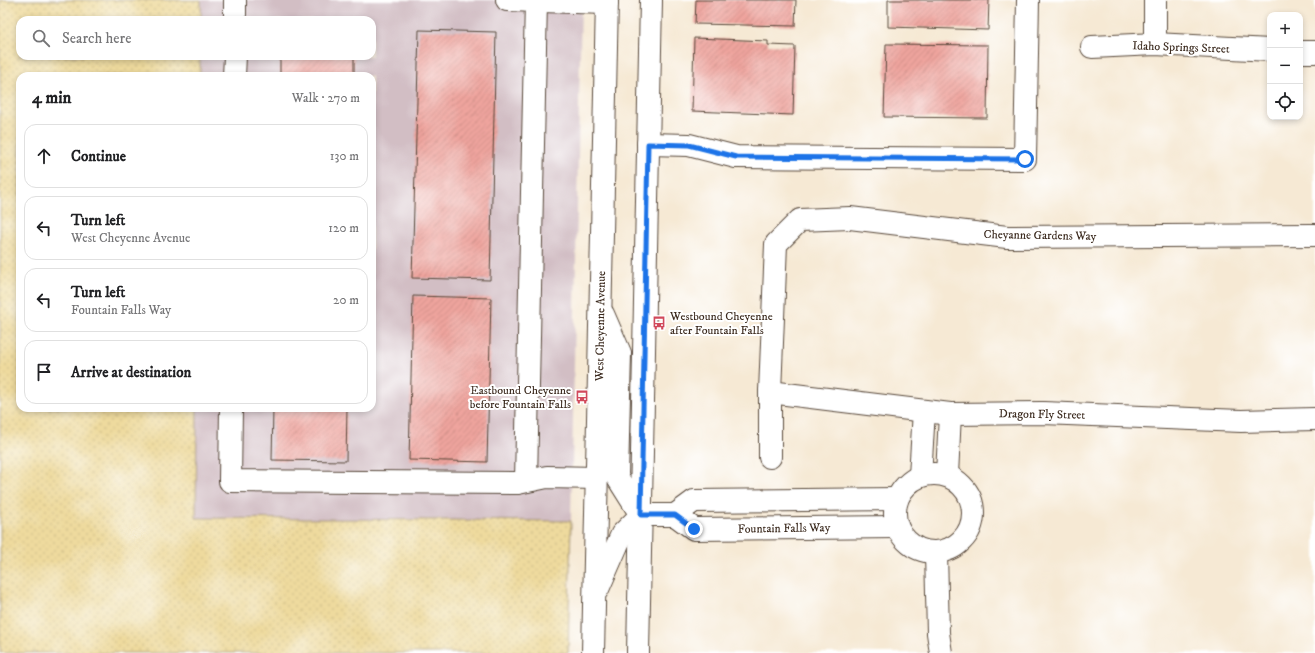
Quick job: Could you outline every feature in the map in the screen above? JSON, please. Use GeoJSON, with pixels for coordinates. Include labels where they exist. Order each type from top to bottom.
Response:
{"type":"FeatureCollection","features":[{"type":"Feature","properties":{"kind":"street"},"geometry":{"type":"LineString","coordinates":[[235,0],[235,16]]}},
{"type":"Feature","properties":{"kind":"street"},"geometry":{"type":"LineString","coordinates":[[507,0],[607,1]]}},
{"type":"Feature","properties":{"kind":"street"},"geometry":{"type":"LineString","coordinates":[[526,481],[536,0]]}},
{"type":"Feature","properties":{"kind":"street"},"geometry":{"type":"LineString","coordinates":[[638,653],[651,0]]}},
{"type":"Feature","properties":{"kind":"street"},"geometry":{"type":"LineString","coordinates":[[648,144],[689,145],[736,157],[1025,159],[1028,0]]}},
{"type":"Feature","properties":{"kind":"street"},"geometry":{"type":"LineString","coordinates":[[1155,0],[1156,44]]}},
{"type":"Feature","properties":{"kind":"street","name":"West Cheyenne Avenue"},"geometry":{"type":"LineString","coordinates":[[593,653],[607,1]]}},
{"type":"Feature","properties":{"kind":"street","name":"Idaho Springs Street"},"geometry":{"type":"LineString","coordinates":[[1092,47],[1156,44],[1267,50]]}},
{"type":"Feature","properties":{"kind":"street"},"geometry":{"type":"LineString","coordinates":[[1303,52],[1315,52]]}},
{"type":"Feature","properties":{"kind":"street"},"geometry":{"type":"LineString","coordinates":[[234,72],[235,60]]}},
{"type":"Feature","properties":{"kind":"street","name":"Cheyanne Gardens Way"},"geometry":{"type":"LineString","coordinates":[[770,392],[776,244],[800,220],[850,218],[1007,237],[1315,234]]}},
{"type":"Feature","properties":{"kind":"street"},"geometry":{"type":"LineString","coordinates":[[600,307],[620,353],[617,477],[641,515]]}},
{"type":"Feature","properties":{"kind":"street"},"geometry":{"type":"LineString","coordinates":[[770,392],[770,457]]}},
{"type":"Feature","properties":{"kind":"street","name":"Dragon Fly Street"},"geometry":{"type":"LineString","coordinates":[[770,392],[950,414],[1043,413],[1241,421],[1315,419]]}},
{"type":"Feature","properties":{"kind":"street"},"geometry":{"type":"LineString","coordinates":[[920,476],[924,411]]}},
{"type":"Feature","properties":{"kind":"street"},"geometry":{"type":"LineString","coordinates":[[231,412],[230,481],[518,482],[547,477],[597,478]]}},
{"type":"Feature","properties":{"kind":"street"},"geometry":{"type":"LineString","coordinates":[[947,475],[950,414]]}},
{"type":"Feature","properties":{"kind":"street"},"geometry":{"type":"LineString","coordinates":[[934,473],[947,475],[958,481],[972,500],[974,512],[972,524],[967,535],[959,544],[948,550],[936,553],[926,552],[913,546],[902,536],[897,527],[895,508],[897,499],[902,489],[910,481],[920,476],[934,473]]}},
{"type":"Feature","properties":{"kind":"street"},"geometry":{"type":"LineString","coordinates":[[594,599],[622,534],[641,515],[675,515],[694,501],[897,499]]}},
{"type":"Feature","properties":{"kind":"street"},"geometry":{"type":"LineString","coordinates":[[787,500],[787,528]]}},
{"type":"Feature","properties":{"kind":"street","name":"Fountain Falls Way"},"geometry":{"type":"LineString","coordinates":[[675,515],[694,529],[897,527]]}},
{"type":"Feature","properties":{"kind":"street"},"geometry":{"type":"LineString","coordinates":[[936,553],[938,633],[941,653]]}},
{"type":"Feature","properties":{"kind":"shaded area"},"geometry":{"type":"Polygon","coordinates":[[[201,0],[581,0],[571,521],[195,518],[197,412],[376,412],[376,72],[200,72],[200,60],[376,60],[376,16],[201,16],[201,0]]]}},
{"type":"Feature","properties":{"kind":"sand"},"geometry":{"type":"Polygon","coordinates":[[[0,0],[201,0],[201,16],[16,16],[16,60],[200,60],[200,72],[16,72],[16,412],[197,412],[196,518],[571,521],[568,653],[0,653],[0,0]]]}},
{"type":"Feature","properties":{"kind":"building"},"geometry":{"type":"Polygon","coordinates":[[[696,0],[796,0],[795,26],[695,24],[696,0]]]}},
{"type":"Feature","properties":{"kind":"building"},"geometry":{"type":"Polygon","coordinates":[[[888,0],[989,0],[988,30],[888,27],[888,0]]]}},
{"type":"Feature","properties":{"kind":"building"},"geometry":{"type":"Polygon","coordinates":[[[419,30],[496,32],[490,280],[412,278],[419,30]]]}},
{"type":"Feature","properties":{"kind":"building"},"geometry":{"type":"Polygon","coordinates":[[[694,38],[768,41],[768,45],[795,46],[793,115],[692,111],[694,38]]]}},
{"type":"Feature","properties":{"kind":"building"},"geometry":{"type":"Polygon","coordinates":[[[886,44],[988,45],[987,118],[884,117],[886,44]]]}},
{"type":"Feature","properties":{"kind":"building"},"geometry":{"type":"Polygon","coordinates":[[[280,60],[354,60],[354,72],[280,72],[280,60]]]}},
{"type":"Feature","properties":{"kind":"building"},"geometry":{"type":"Polygon","coordinates":[[[413,296],[491,298],[487,462],[409,460],[413,296]]]}},
{"type":"Feature","properties":{"kind":"building"},"geometry":{"type":"Polygon","coordinates":[[[273,412],[347,412],[346,461],[272,460],[273,412]]]}},
{"type":"Feature","properties":{"kind":"place","name":"Westbound Cheyenne after Fountain Falls"},"geometry":{"type":"Point","coordinates":[659,323]}},
{"type":"Feature","properties":{"kind":"place","name":"Eastbound Cheyenne before Fountain Falls"},"geometry":{"type":"Point","coordinates":[582,397]}},
{"type":"Feature","properties":{"kind":"route"},"geometry":{"type":"LineString","coordinates":[[694,529],[675,515],[641,515],[648,144],[689,145],[736,157],[1025,159]]}}]}
